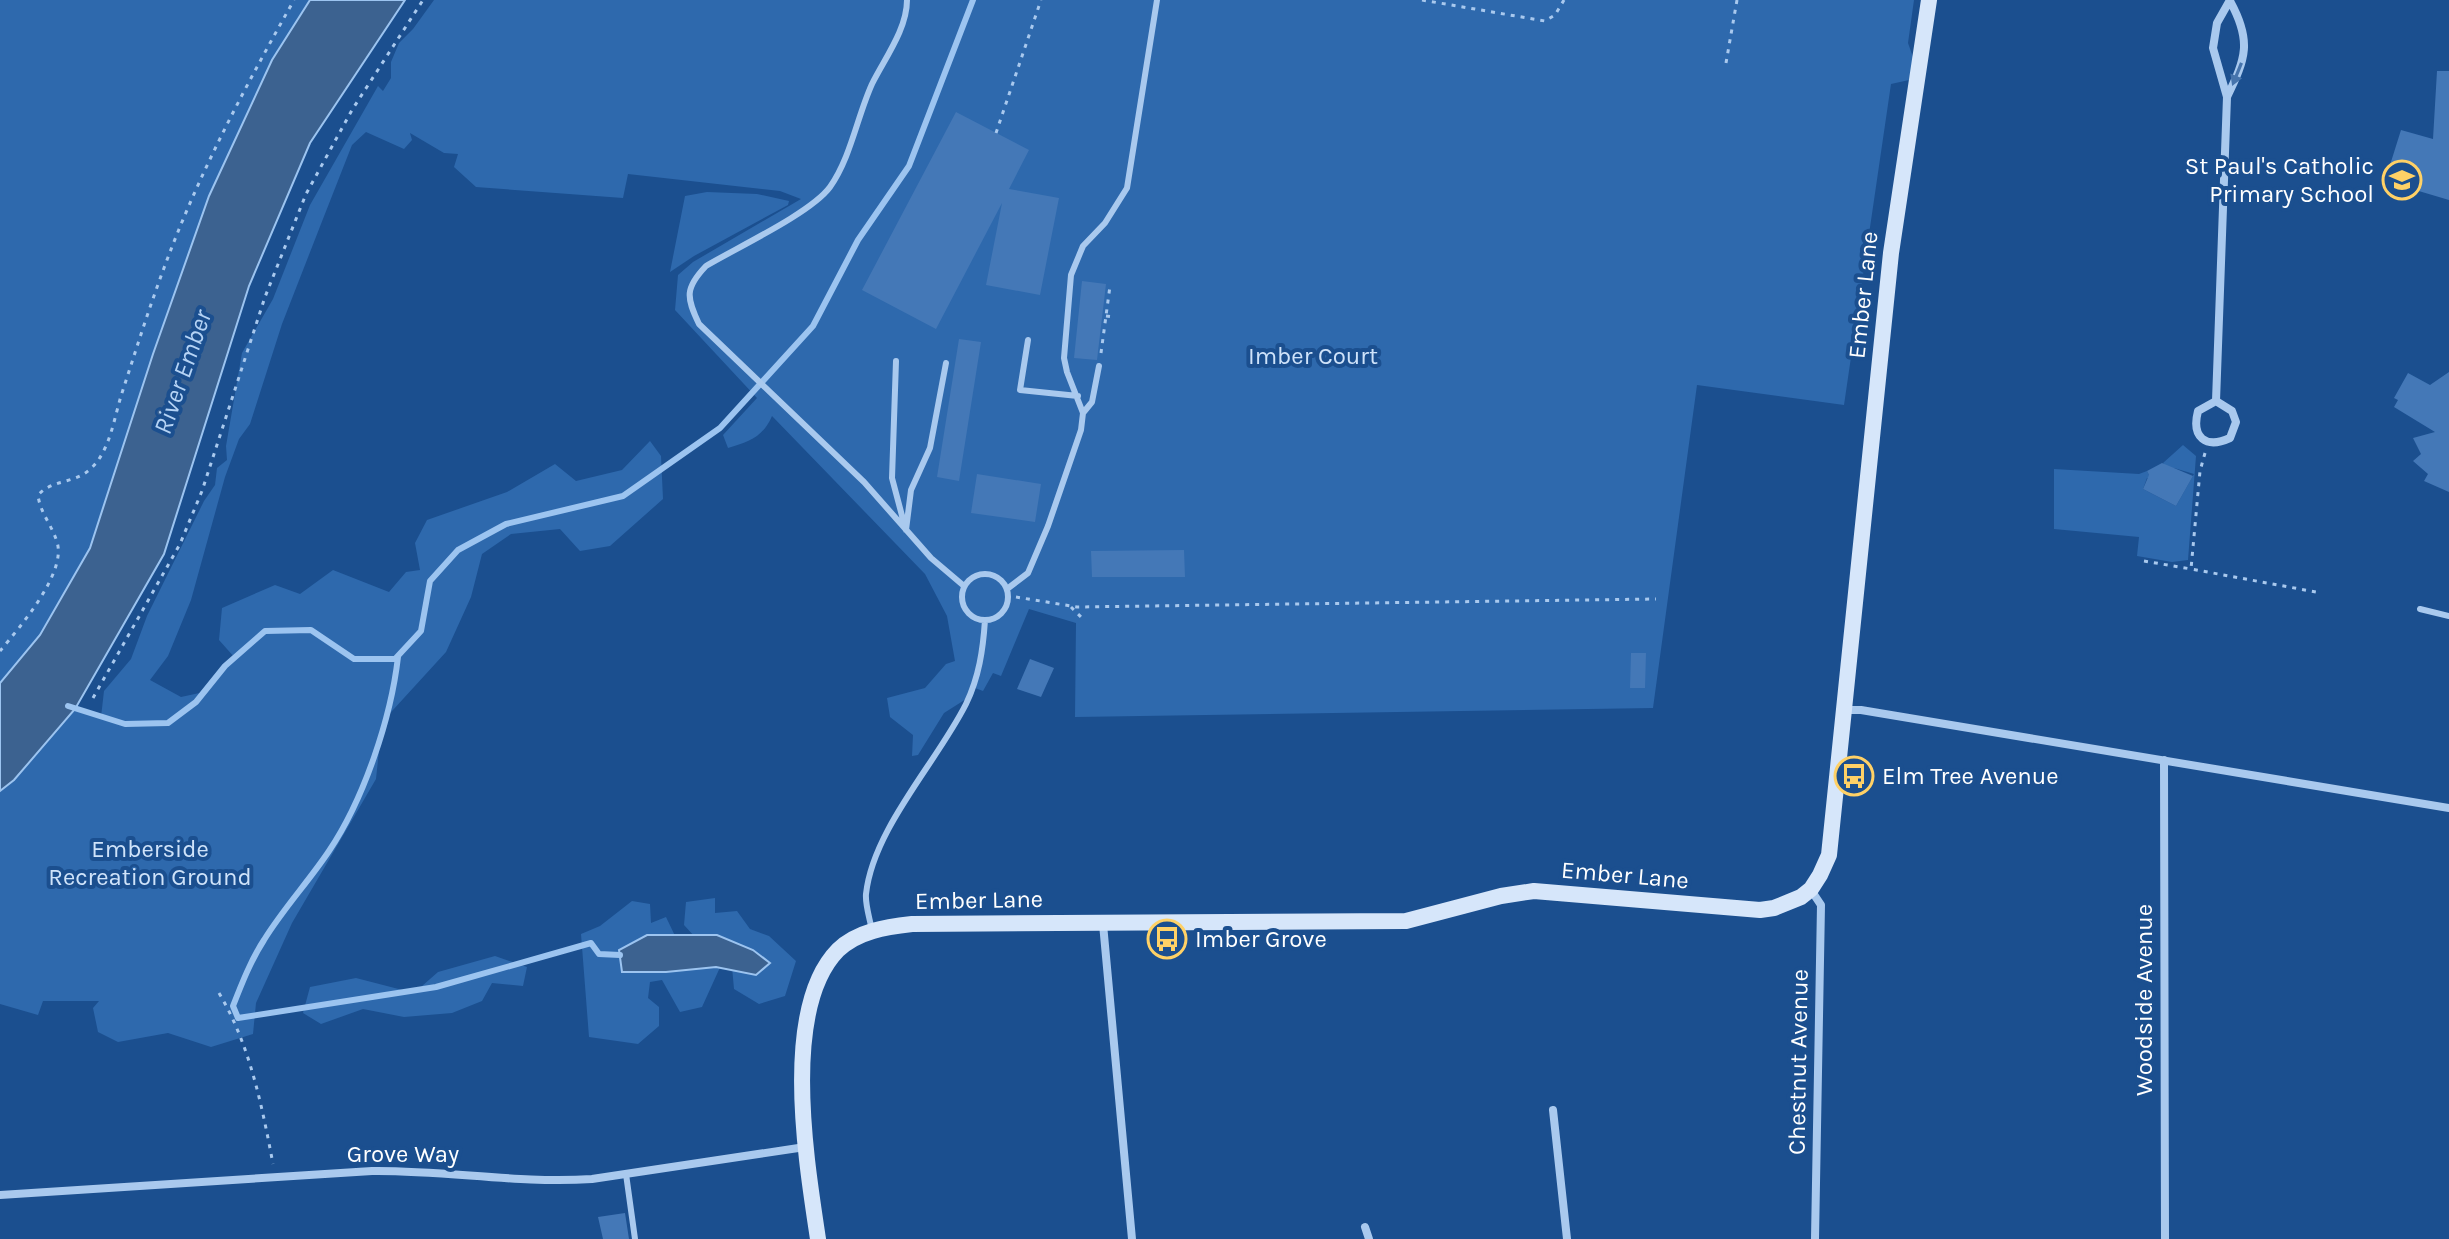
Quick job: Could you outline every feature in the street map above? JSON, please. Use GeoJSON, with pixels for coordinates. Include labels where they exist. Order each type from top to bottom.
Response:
{"type":"FeatureCollection","features":[{"type":"Feature","properties":{"kind":"main road","name":"Ember Lane"},"geometry":{"type":"LineString","coordinates":[[818,1239],[805,1147],[803,1066],[806,1033],[818,981],[839,950],[872,931],[912,924],[1406,921],[1501,896],[1534,891],[1760,910],[1790,902],[1811,889],[1829,855],[1891,253],[1929,0]]}},
{"type":"Feature","properties":{"kind":"street"},"geometry":{"type":"LineString","coordinates":[[2227,97],[2240,69],[2246,46],[2242,22],[2230,0]]}},
{"type":"Feature","properties":{"kind":"street"},"geometry":{"type":"LineString","coordinates":[[2216,401],[2227,97],[2213,48],[2217,23],[2230,0]]}},
{"type":"Feature","properties":{"kind":"street"},"geometry":{"type":"LineString","coordinates":[[2216,401],[2232,411],[2235,430],[2230,438],[2220,443],[2208,443],[2198,435],[2195,423],[2198,411],[2216,401]]}},
{"type":"Feature","properties":{"kind":"street"},"geometry":{"type":"LineString","coordinates":[[1842,710],[1861,710],[2449,808]]}},
{"type":"Feature","properties":{"kind":"street","name":"Woodside Avenue"},"geometry":{"type":"LineString","coordinates":[[2164,760],[2165,1239]]}},
{"type":"Feature","properties":{"kind":"street","name":"Chestnut Avenue"},"geometry":{"type":"LineString","coordinates":[[1811,889],[1821,905],[1815,1239]]}},
{"type":"Feature","properties":{"kind":"street"},"geometry":{"type":"LineString","coordinates":[[1103,923],[1132,1239]]}},
{"type":"Feature","properties":{"kind":"street"},"geometry":{"type":"LineString","coordinates":[[1553,1110],[1567,1239]]}},
{"type":"Feature","properties":{"kind":"street","name":"Grove Way"},"geometry":{"type":"LineString","coordinates":[[0,1195],[415,1171],[563,1181],[805,1147]]}},
{"type":"Feature","properties":{"kind":"street"},"geometry":{"type":"LineString","coordinates":[[1365,1227],[1369,1239]]}},
{"type":"Feature","properties":{"kind":"lane"},"geometry":{"type":"LineString","coordinates":[[907,0],[900,31],[866,98],[841,166],[829,188],[813,204],[706,266],[693,280],[690,304],[699,324],[864,482],[931,558],[964,586]]}},
{"type":"Feature","properties":{"kind":"lane"},"geometry":{"type":"LineString","coordinates":[[1083,413],[1064,358],[1071,275],[1083,246],[1105,223],[1127,188],[1157,0]]}},
{"type":"Feature","properties":{"kind":"lane"},"geometry":{"type":"LineString","coordinates":[[1028,340],[1020,390],[1078,396]]}},
{"type":"Feature","properties":{"kind":"lane"},"geometry":{"type":"LineString","coordinates":[[896,361],[892,478],[906,530]]}},
{"type":"Feature","properties":{"kind":"lane"},"geometry":{"type":"LineString","coordinates":[[906,530],[911,490],[930,448],[946,363]]}},
{"type":"Feature","properties":{"kind":"lane"},"geometry":{"type":"LineString","coordinates":[[1008,592],[998,577],[984,574],[969,580],[964,586],[965,609],[977,619],[1000,616],[1005,610],[1008,592],[1028,573],[1073,461],[1083,413],[1092,402],[1099,366]]}},
{"type":"Feature","properties":{"kind":"lane"},"geometry":{"type":"LineString","coordinates":[[2420,609],[2449,616]]}},
{"type":"Feature","properties":{"kind":"lane"},"geometry":{"type":"LineString","coordinates":[[872,931],[866,895],[881,843],[965,705],[976,679],[985,620]]}},
{"type":"Feature","properties":{"kind":"lane"},"geometry":{"type":"LineString","coordinates":[[626,1174],[635,1239]]}},
{"type":"Feature","properties":{"kind":"path"},"geometry":{"type":"LineString","coordinates":[[0,651],[55,571],[58,545],[46,523],[38,495],[43,489],[87,473],[104,451],[185,210],[254,70],[294,0]]}},
{"type":"Feature","properties":{"kind":"path"},"geometry":{"type":"LineString","coordinates":[[93,698],[186,531],[265,297],[306,194],[352,110],[423,0]]}},
{"type":"Feature","properties":{"kind":"path"},"geometry":{"type":"LineString","coordinates":[[996,133],[1041,0]]}},
{"type":"Feature","properties":{"kind":"path"},"geometry":{"type":"LineString","coordinates":[[1422,0],[1545,21],[1555,15],[1564,0]]}},
{"type":"Feature","properties":{"kind":"path"},"geometry":{"type":"LineString","coordinates":[[1726,63],[1737,0]]}},
{"type":"Feature","properties":{"kind":"path"},"geometry":{"type":"LineString","coordinates":[[1099,366],[1110,286]]}},
{"type":"Feature","properties":{"kind":"path"},"geometry":{"type":"LineString","coordinates":[[1106,316],[1115,317]]}},
{"type":"Feature","properties":{"kind":"path"},"geometry":{"type":"LineString","coordinates":[[2191,569],[2200,471],[2208,443]]}},
{"type":"Feature","properties":{"kind":"path"},"geometry":{"type":"LineString","coordinates":[[2144,561],[2316,592]]}},
{"type":"Feature","properties":{"kind":"path"},"geometry":{"type":"LineString","coordinates":[[1008,592],[1071,607],[1656,599]]}},
{"type":"Feature","properties":{"kind":"path"},"geometry":{"type":"LineString","coordinates":[[1071,607],[1082,618]]}},
{"type":"Feature","properties":{"kind":"path"},"geometry":{"type":"LineString","coordinates":[[219,993],[231,1012],[260,1094],[275,1178]]}},
{"type":"Feature","properties":{"kind":"green space"},"geometry":{"type":"Polygon","coordinates":[[[0,0],[310,0],[272,60],[209,196],[153,354],[90,548],[40,635],[0,683],[0,0]]]}},
{"type":"Feature","properties":{"kind":"green space","name":"Imber Court"},"geometry":{"type":"Polygon","coordinates":[[[434,0],[1914,0],[1908,43],[1914,60],[1909,80],[1891,84],[1844,405],[1697,385],[1653,708],[1075,717],[1076,623],[1029,609],[1001,676],[993,673],[983,691],[975,688],[974,694],[944,713],[918,755],[912,756],[913,735],[890,717],[887,698],[925,688],[946,664],[955,661],[947,616],[925,574],[772,416],[754,438],[728,448],[723,435],[757,398],[675,310],[678,275],[693,262],[801,199],[780,191],[628,174],[623,198],[476,187],[454,167],[458,154],[444,153],[410,133],[412,140],[404,149],[366,132],[352,145],[282,324],[250,424],[239,439],[225,477],[191,600],[168,656],[150,680],[181,697],[204,692],[235,658],[219,640],[222,608],[275,585],[300,594],[333,570],[389,592],[406,572],[420,570],[415,543],[427,520],[507,492],[555,464],[576,481],[622,470],[650,441],[661,456],[663,499],[610,546],[580,551],[560,529],[511,534],[482,554],[471,597],[446,652],[382,722],[376,779],[292,923],[256,1003],[253,1034],[211,1047],[168,1033],[118,1042],[98,1032],[93,1008],[99,1001],[43,1001],[38,1015],[0,1004],[0,776],[51,737],[75,709],[101,717],[104,691],[131,659],[147,616],[215,485],[217,468],[227,460],[226,446],[242,353],[273,299],[310,205],[378,86],[383,91],[391,78],[391,62],[399,43],[434,0]]]}},
{"type":"Feature","properties":{"kind":"green space"},"geometry":{"type":"Polygon","coordinates":[[[707,192],[757,194],[789,201],[788,205],[670,272],[685,196],[707,192]]]}},
{"type":"Feature","properties":{"kind":"green space"},"geometry":{"type":"Polygon","coordinates":[[[2183,445],[2196,456],[2188,560],[2172,562],[2137,556],[2139,537],[2054,529],[2054,469],[2139,474],[2147,471],[2151,479],[2147,478],[2143,489],[2176,506],[2194,474],[2174,468],[2172,472],[2163,463],[2183,445]]]}},
{"type":"Feature","properties":{"kind":"green space"},"geometry":{"type":"Polygon","coordinates":[[[715,898],[715,913],[737,911],[750,929],[769,936],[796,961],[785,996],[759,1004],[734,989],[732,967],[722,963],[702,1007],[680,1012],[662,980],[650,982],[648,998],[659,1007],[659,1026],[638,1044],[589,1037],[581,934],[600,926],[632,901],[650,904],[651,923],[666,917],[688,963],[706,949],[684,925],[686,902],[715,898]]]}},
{"type":"Feature","properties":{"kind":"green space"},"geometry":{"type":"Polygon","coordinates":[[[495,956],[527,967],[523,986],[492,983],[482,1001],[452,1013],[404,1017],[363,1009],[321,1024],[303,1013],[310,987],[356,978],[414,993],[438,972],[495,956]]]}},
{"type":"Feature","properties":{"kind":"water","name":"River Ember"},"geometry":{"type":"Polygon","coordinates":[[[310,0],[405,0],[310,143],[249,286],[164,554],[75,709],[14,780],[0,791],[0,683],[40,635],[90,548],[153,354],[209,196],[272,60],[310,0]]]}},
{"type":"Feature","properties":{"kind":"water"},"geometry":{"type":"Polygon","coordinates":[[[647,935],[717,935],[753,950],[770,963],[756,975],[716,967],[622,972],[619,950],[647,935]]]}},
{"type":"Feature","properties":{"kind":"building"},"geometry":{"type":"Polygon","coordinates":[[[2437,71],[2449,71],[2449,200],[2385,181],[2401,130],[2433,139],[2437,71]]]}},
{"type":"Feature","properties":{"kind":"building"},"geometry":{"type":"Polygon","coordinates":[[[956,112],[1029,150],[1009,189],[1059,198],[1040,295],[986,285],[1002,203],[936,329],[862,290],[956,112]]]}},
{"type":"Feature","properties":{"kind":"building"},"geometry":{"type":"Polygon","coordinates":[[[1082,281],[1106,284],[1097,360],[1074,358],[1082,281]]]}},
{"type":"Feature","properties":{"kind":"building"},"geometry":{"type":"Polygon","coordinates":[[[959,339],[981,342],[959,481],[937,477],[959,339]]]}},
{"type":"Feature","properties":{"kind":"building"},"geometry":{"type":"Polygon","coordinates":[[[2449,372],[2449,492],[2424,481],[2428,474],[2413,461],[2421,454],[2413,438],[2435,432],[2394,407],[2398,400],[2394,398],[2408,373],[2430,385],[2449,372]]]}},
{"type":"Feature","properties":{"kind":"building"},"geometry":{"type":"Polygon","coordinates":[[[2162,463],[2193,476],[2176,506],[2143,489],[2149,475],[2147,471],[2162,463]]]}},
{"type":"Feature","properties":{"kind":"building"},"geometry":{"type":"Polygon","coordinates":[[[977,474],[1041,484],[1035,522],[971,513],[977,474]]]}},
{"type":"Feature","properties":{"kind":"building"},"geometry":{"type":"Polygon","coordinates":[[[1184,550],[1185,577],[1092,577],[1091,551],[1184,550]]]}},
{"type":"Feature","properties":{"kind":"building"},"geometry":{"type":"Polygon","coordinates":[[[1631,653],[1646,653],[1645,688],[1630,688],[1631,653]]]}},
{"type":"Feature","properties":{"kind":"building"},"geometry":{"type":"Polygon","coordinates":[[[1030,659],[1054,668],[1041,697],[1017,689],[1030,659]]]}},
{"type":"Feature","properties":{"kind":"building"},"geometry":{"type":"Polygon","coordinates":[[[625,1213],[629,1239],[603,1239],[598,1217],[625,1213]]]}},
{"type":"Feature","properties":{"kind":"waterway"},"geometry":{"type":"LineString","coordinates":[[68,706],[125,724],[168,723],[196,702],[225,666],[265,631],[311,630],[354,659],[395,659],[421,631],[430,581],[458,550],[506,524],[623,496],[720,428],[813,326],[858,240],[909,166],[973,0]]}},
{"type":"Feature","properties":{"kind":"waterway"},"geometry":{"type":"LineString","coordinates":[[398,657],[382,731],[354,807],[329,851],[279,917],[255,956],[233,1006],[238,1018],[436,987],[591,943],[599,954],[620,955]]}},
{"type":"Feature","properties":{"kind":"place","name":"St Paul's Catholic Primary School"},"geometry":{"type":"Point","coordinates":[2402,180]}},
{"type":"Feature","properties":{"kind":"place","name":"Elm Tree Avenue"},"geometry":{"type":"Point","coordinates":[1854,776]}},
{"type":"Feature","properties":{"kind":"place","name":"Imber Grove"},"geometry":{"type":"Point","coordinates":[1167,939]}},
{"type":"Feature","properties":{"kind":"park label","name":"Emberside Recreation Ground"},"geometry":{"type":"Point","coordinates":[150,863]}}]}
